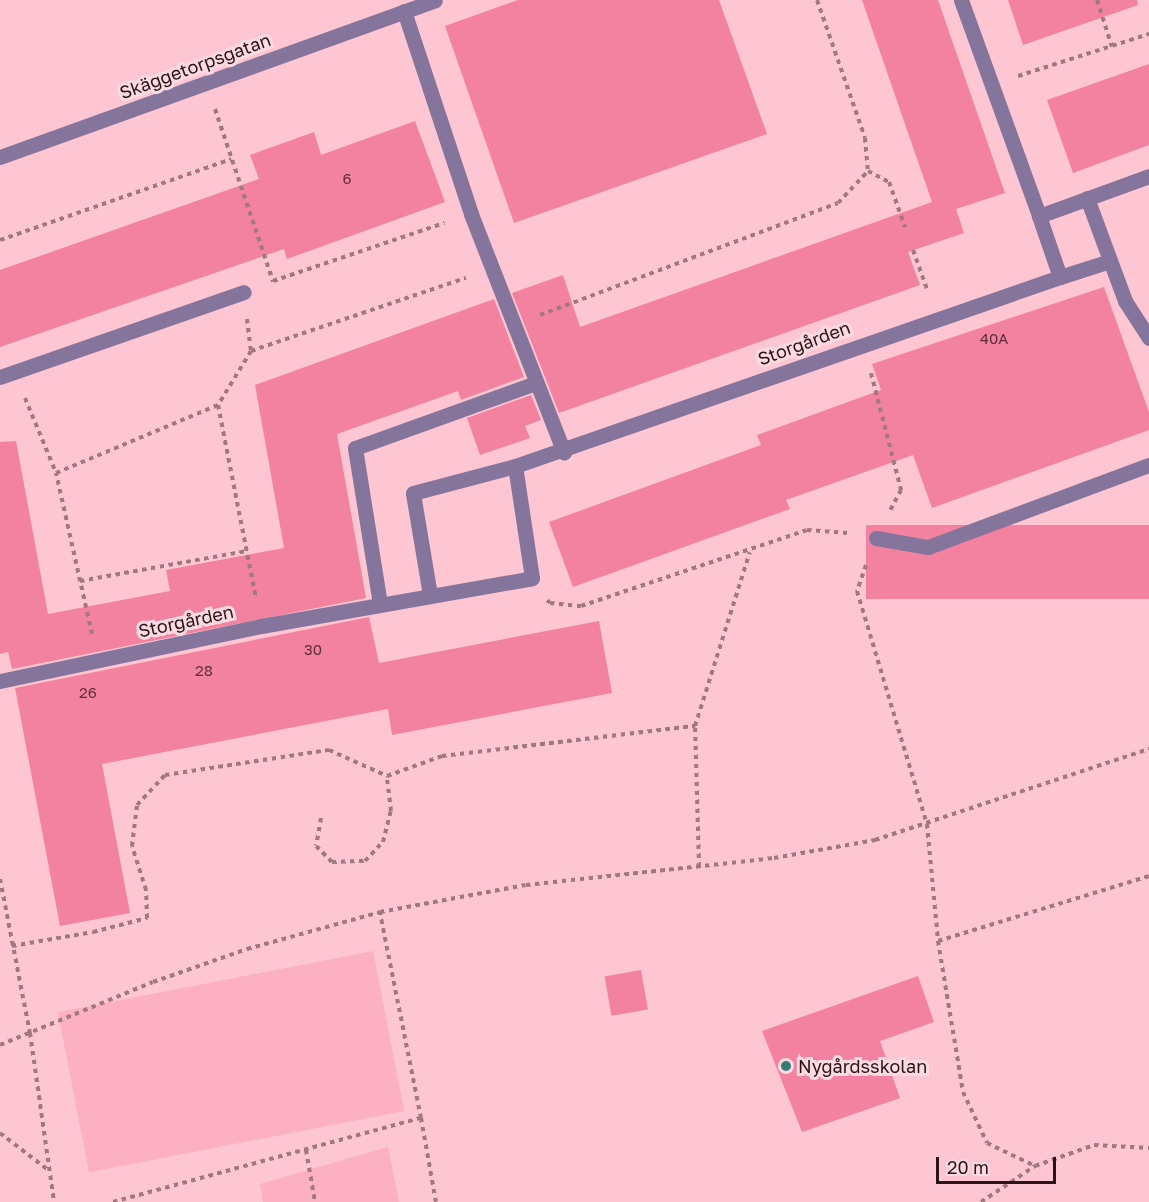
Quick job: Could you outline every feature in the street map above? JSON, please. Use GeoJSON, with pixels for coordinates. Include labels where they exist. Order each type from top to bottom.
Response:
{"type":"FeatureCollection","features":[{"type":"Feature","properties":{"kind":"street","name":"Skäggetorpsgatan"},"geometry":{"type":"LineString","coordinates":[[0,157],[435,0]]}},
{"type":"Feature","properties":{"kind":"street"},"geometry":{"type":"LineString","coordinates":[[961,0],[1060,278]]}},
{"type":"Feature","properties":{"kind":"street"},"geometry":{"type":"LineString","coordinates":[[404,11],[471,214],[564,452]]}},
{"type":"Feature","properties":{"kind":"street"},"geometry":{"type":"LineString","coordinates":[[1039,216],[1149,176]]}},
{"type":"Feature","properties":{"kind":"street"},"geometry":{"type":"LineString","coordinates":[[1087,198],[1125,301],[1149,338]]}},
{"type":"Feature","properties":{"kind":"street","name":"Storgården"},"geometry":{"type":"LineString","coordinates":[[430,595],[413,493],[564,452],[861,344],[1110,261]]}},
{"type":"Feature","properties":{"kind":"street"},"geometry":{"type":"LineString","coordinates":[[7,375],[244,292]]}},
{"type":"Feature","properties":{"kind":"street"},"geometry":{"type":"LineString","coordinates":[[380,604],[355,448],[536,383]]}},
{"type":"Feature","properties":{"kind":"street"},"geometry":{"type":"LineString","coordinates":[[876,538],[928,547],[1149,465]]}},
{"type":"Feature","properties":{"kind":"street"},"geometry":{"type":"LineString","coordinates":[[515,466],[532,578]]}},
{"type":"Feature","properties":{"kind":"street","name":"Storgården"},"geometry":{"type":"LineString","coordinates":[[0,681],[261,626],[532,578]]}},
{"type":"Feature","properties":{"kind":"path"},"geometry":{"type":"LineString","coordinates":[[513,326],[837,203],[855,189],[868,171],[865,138],[817,0]]}},
{"type":"Feature","properties":{"kind":"path"},"geometry":{"type":"LineString","coordinates":[[1097,0],[1112,47]]}},
{"type":"Feature","properties":{"kind":"path"},"geometry":{"type":"LineString","coordinates":[[991,85],[1149,34]]}},
{"type":"Feature","properties":{"kind":"path"},"geometry":{"type":"LineString","coordinates":[[207,82],[273,281],[471,214]]}},
{"type":"Feature","properties":{"kind":"path"},"geometry":{"type":"LineString","coordinates":[[0,240],[231,159]]}},
{"type":"Feature","properties":{"kind":"path"},"geometry":{"type":"LineString","coordinates":[[868,171],[889,182],[906,227]]}},
{"type":"Feature","properties":{"kind":"path"},"geometry":{"type":"LineString","coordinates":[[913,250],[937,318]]}},
{"type":"Feature","properties":{"kind":"path"},"geometry":{"type":"LineString","coordinates":[[251,351],[491,269]]}},
{"type":"Feature","properties":{"kind":"path"},"geometry":{"type":"LineString","coordinates":[[56,472],[218,405],[251,351],[244,292]]}},
{"type":"Feature","properties":{"kind":"path"},"geometry":{"type":"LineString","coordinates":[[861,344],[884,413],[901,490],[876,538],[857,591],[927,824],[938,941],[963,1092],[987,1143],[1035,1166]]}},
{"type":"Feature","properties":{"kind":"path"},"geometry":{"type":"LineString","coordinates":[[7,375],[56,472],[97,659]]}},
{"type":"Feature","properties":{"kind":"path"},"geometry":{"type":"LineString","coordinates":[[218,405],[261,626]]}},
{"type":"Feature","properties":{"kind":"path"},"geometry":{"type":"LineString","coordinates":[[532,578],[550,603],[581,606],[750,552],[807,530],[826,528],[876,538]]}},
{"type":"Feature","properties":{"kind":"path"},"geometry":{"type":"LineString","coordinates":[[80,581],[247,551]]}},
{"type":"Feature","properties":{"kind":"path"},"geometry":{"type":"LineString","coordinates":[[699,867],[695,726],[750,552]]}},
{"type":"Feature","properties":{"kind":"path"},"geometry":{"type":"LineString","coordinates":[[12,946],[147,918],[146,890],[132,846],[137,805],[165,775],[329,750],[387,776],[442,756],[695,726]]}},
{"type":"Feature","properties":{"kind":"path"},"geometry":{"type":"LineString","coordinates":[[0,1045],[153,981],[247,949],[380,912],[515,886],[699,867],[823,850],[927,824],[1149,749]]}},
{"type":"Feature","properties":{"kind":"path"},"geometry":{"type":"LineString","coordinates":[[321,818],[316,846],[332,862],[365,861],[383,842],[388,822],[387,776]]}},
{"type":"Feature","properties":{"kind":"path"},"geometry":{"type":"LineString","coordinates":[[938,941],[1149,876]]}},
{"type":"Feature","properties":{"kind":"path"},"geometry":{"type":"LineString","coordinates":[[0,879],[30,1034],[54,1202]]}},
{"type":"Feature","properties":{"kind":"path"},"geometry":{"type":"LineString","coordinates":[[380,912],[436,1202]]}},
{"type":"Feature","properties":{"kind":"path"},"geometry":{"type":"LineString","coordinates":[[113,1202],[421,1118]]}},
{"type":"Feature","properties":{"kind":"path"},"geometry":{"type":"LineString","coordinates":[[0,1133],[48,1169]]}},
{"type":"Feature","properties":{"kind":"path"},"geometry":{"type":"LineString","coordinates":[[981,1202],[1035,1166],[1094,1145],[1149,1149]]}},
{"type":"Feature","properties":{"kind":"path"},"geometry":{"type":"LineString","coordinates":[[306,1150],[315,1202]]}},
{"type":"Feature","properties":{"kind":"shaded area"},"geometry":{"type":"Polygon","coordinates":[[[373,951],[404,1111],[89,1172],[58,1012],[373,951]]]}},
{"type":"Feature","properties":{"kind":"shaded area"},"geometry":{"type":"Polygon","coordinates":[[[388,1147],[399,1202],[263,1202],[260,1184],[388,1147]]]}},
{"type":"Feature","properties":{"kind":"building"},"geometry":{"type":"Polygon","coordinates":[[[518,0],[719,0],[767,134],[514,223],[445,26],[518,0]]]}},
{"type":"Feature","properties":{"kind":"building"},"geometry":{"type":"Polygon","coordinates":[[[862,0],[938,0],[1005,193],[956,209],[964,233],[908,252],[920,285],[559,413],[512,293],[563,275],[580,327],[932,202],[862,0]]]}},
{"type":"Feature","properties":{"kind":"building"},"geometry":{"type":"Polygon","coordinates":[[[1008,0],[1137,0],[1138,5],[1023,45],[1008,0]]]}},
{"type":"Feature","properties":{"kind":"building"},"geometry":{"type":"Polygon","coordinates":[[[1149,64],[1149,145],[1073,173],[1047,100],[1149,64]]]}},
{"type":"Feature","properties":{"kind":"building"},"geometry":{"type":"Polygon","coordinates":[[[415,121],[445,202],[287,259],[284,249],[0,347],[0,270],[259,179],[250,155],[314,132],[321,155],[415,121]]]}},
{"type":"Feature","properties":{"kind":"building"},"geometry":{"type":"Polygon","coordinates":[[[1104,287],[1149,412],[1149,430],[932,508],[913,455],[786,500],[790,509],[573,587],[549,522],[761,445],[757,435],[881,390],[872,364],[1104,287]]]}},
{"type":"Feature","properties":{"kind":"building"},"geometry":{"type":"Polygon","coordinates":[[[494,299],[524,377],[461,400],[458,391],[337,434],[366,598],[12,669],[8,652],[0,654],[0,442],[16,441],[48,614],[170,591],[166,570],[284,548],[255,385],[494,299]]]}},
{"type":"Feature","properties":{"kind":"building"},"geometry":{"type":"Polygon","coordinates":[[[531,395],[541,420],[525,426],[530,438],[480,455],[467,418],[531,395]]]}},
{"type":"Feature","properties":{"kind":"building"},"geometry":{"type":"Polygon","coordinates":[[[866,525],[1149,525],[1149,599],[866,599],[866,525]]]}},
{"type":"Feature","properties":{"kind":"building"},"geometry":{"type":"Polygon","coordinates":[[[369,617],[379,663],[599,621],[612,693],[392,735],[388,709],[102,764],[130,913],[60,926],[15,688],[369,617]]]}},
{"type":"Feature","properties":{"kind":"building"},"geometry":{"type":"Polygon","coordinates":[[[641,970],[648,1009],[612,1016],[605,976],[641,970]]]}},
{"type":"Feature","properties":{"kind":"building"},"geometry":{"type":"Polygon","coordinates":[[[918,976],[934,1022],[880,1041],[900,1098],[802,1132],[762,1031],[918,976]]]}},
{"type":"Feature","properties":{"kind":"place","name":"Nygårdsskolan"},"geometry":{"type":"Point","coordinates":[786,1066]}}]}
